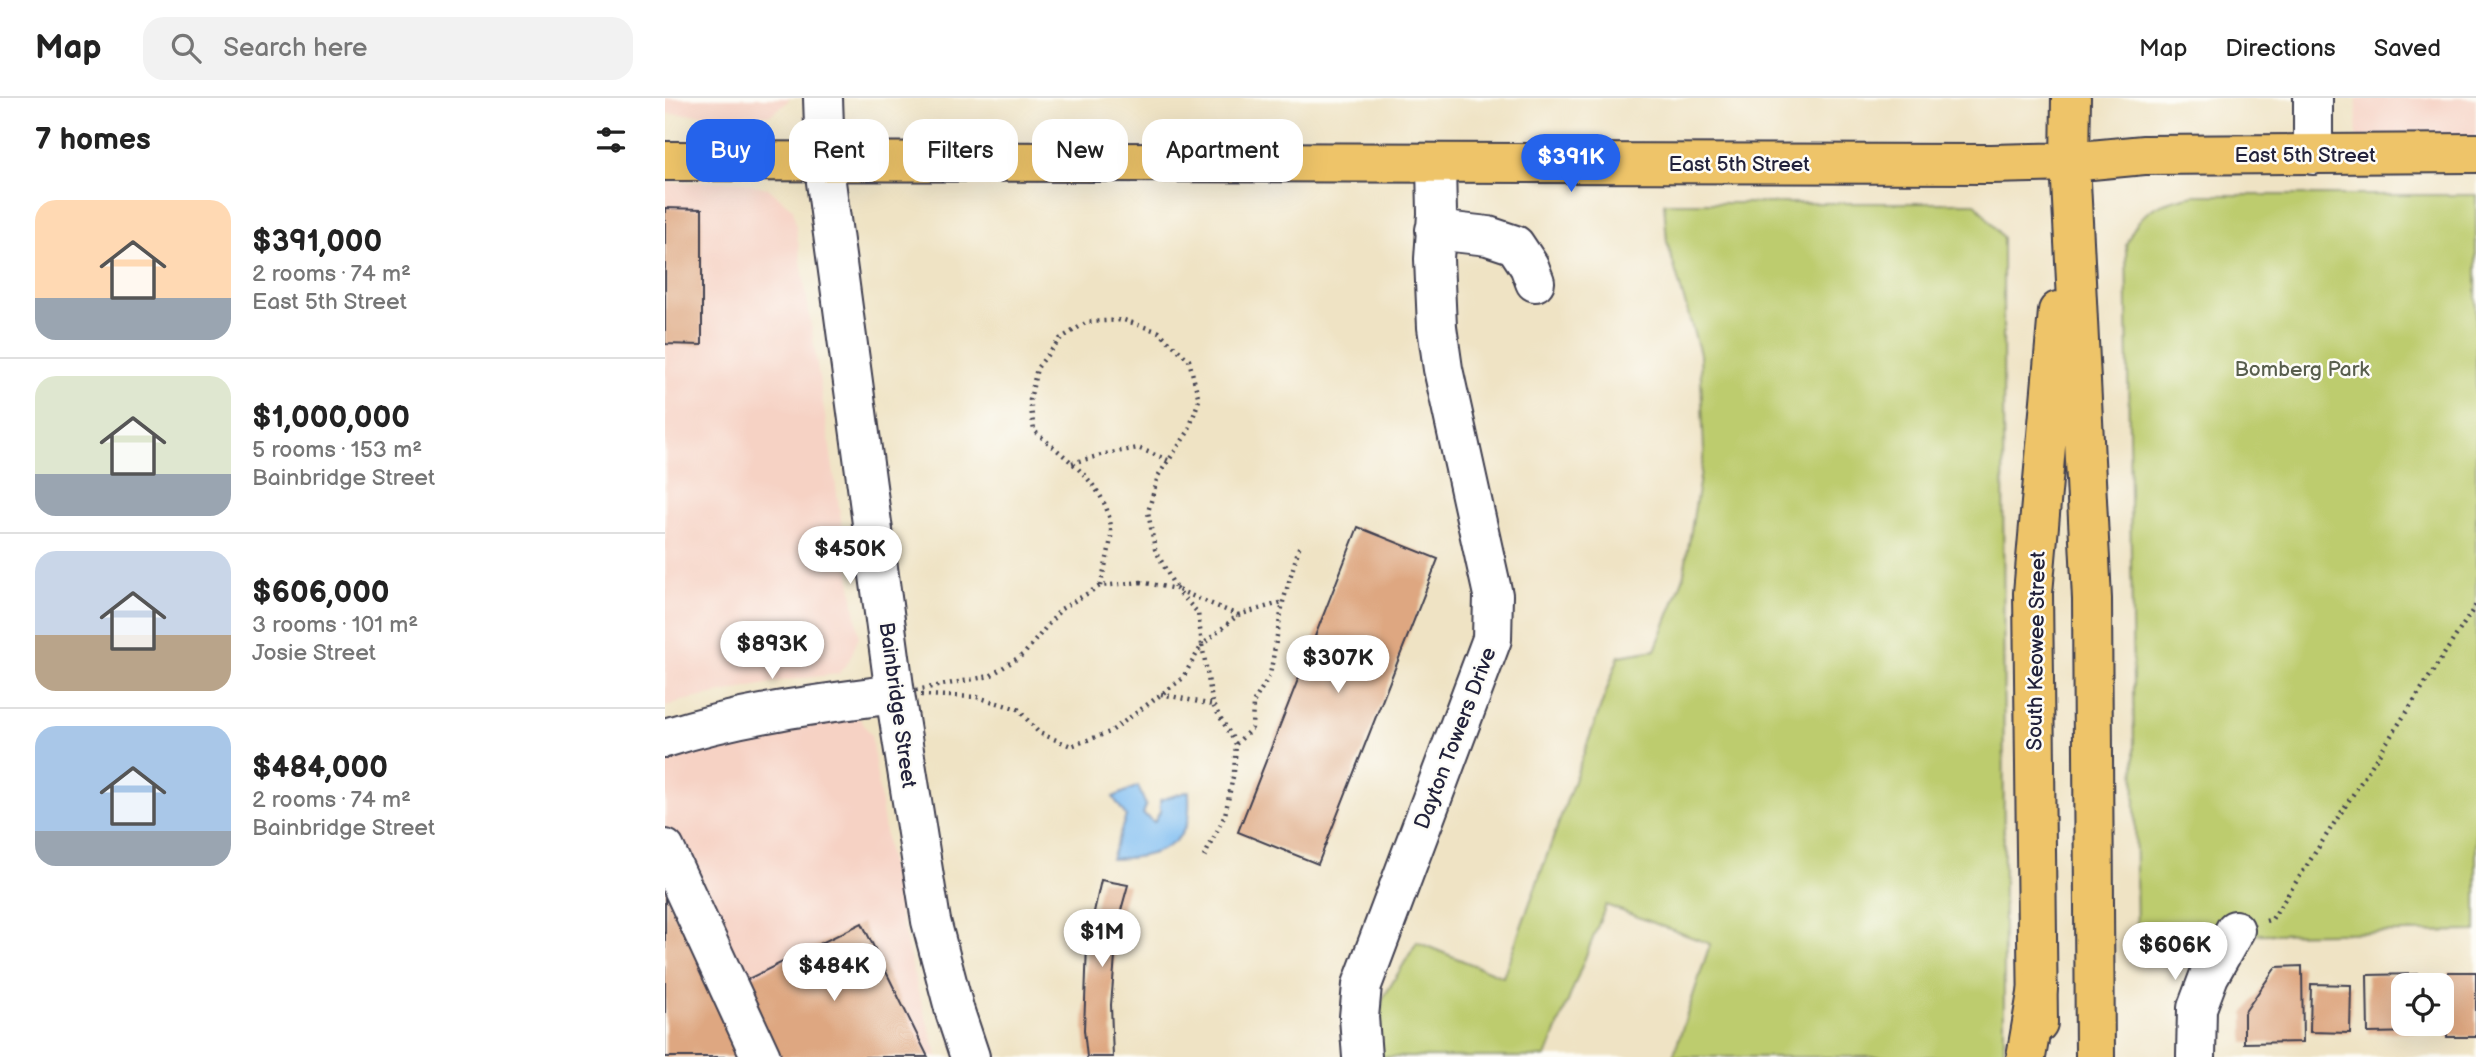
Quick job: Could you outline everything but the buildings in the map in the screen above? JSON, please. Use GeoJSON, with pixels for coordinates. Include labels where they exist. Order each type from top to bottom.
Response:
{"type":"FeatureCollection","features":[{"type":"Feature","properties":{"kind":"main road","name":"South Keowee Street"},"geometry":{"type":"LineString","coordinates":[[2071,98],[2070,162],[2092,599],[2095,1057]]}},
{"type":"Feature","properties":{"kind":"main road","name":"East 5th Street"},"geometry":{"type":"LineString","coordinates":[[889,161],[1991,164],[2070,162],[2144,155],[2476,153]]}},
{"type":"Feature","properties":{"kind":"main road","name":"East 5th Street"},"geometry":{"type":"LineString","coordinates":[[665,161],[789,161]]}},
{"type":"Feature","properties":{"kind":"main road","name":"South Keowee Street"},"geometry":{"type":"LineString","coordinates":[[2038,1057],[2033,593],[2070,162]]}},
{"type":"Feature","properties":{"kind":"main road"},"geometry":{"type":"LineString","coordinates":[[2026,1057],[2038,988]]}},
{"type":"Feature","properties":{"kind":"street","name":"Bainbridge Street"},"geometry":{"type":"LineString","coordinates":[[823,98],[823,119]]}},
{"type":"Feature","properties":{"kind":"street"},"geometry":{"type":"LineString","coordinates":[[2313,98],[2313,155]]}},
{"type":"Feature","properties":{"kind":"street","name":"Dayton Towers Drive"},"geometry":{"type":"LineString","coordinates":[[1362,1057],[1359,1017],[1362,985],[1492,639],[1493,595],[1443,369],[1437,327],[1434,260],[1436,164]]}},
{"type":"Feature","properties":{"kind":"street","name":"Bainbridge Street"},"geometry":{"type":"LineString","coordinates":[[827,182],[895,694],[931,921],[970,1057]]}},
{"type":"Feature","properties":{"kind":"street"},"geometry":{"type":"LineString","coordinates":[[1435,230],[1488,236],[1515,244],[1529,266],[1535,282]]}},
{"type":"Feature","properties":{"kind":"street"},"geometry":{"type":"LineString","coordinates":[[665,738],[711,724],[802,706],[895,694]]}},
{"type":"Feature","properties":{"kind":"street"},"geometry":{"type":"LineString","coordinates":[[665,849],[761,1057]]}},
{"type":"Feature","properties":{"kind":"street"},"geometry":{"type":"LineString","coordinates":[[2196,1057],[2197,1008],[2209,976],[2235,930]]}},
{"type":"Feature","properties":{"kind":"path"},"geometry":{"type":"LineString","coordinates":[[1100,586],[1111,536],[1103,497],[1072,463],[1034,430],[1030,400],[1037,368],[1060,339],[1087,322],[1124,320],[1159,332],[1189,360],[1199,400],[1188,432],[1158,476],[1148,512],[1155,549],[1176,589],[1198,613],[1213,705],[1236,744],[1234,772],[1225,815],[1204,857]]}},
{"type":"Feature","properties":{"kind":"path"},"geometry":{"type":"LineString","coordinates":[[1072,463],[1138,448],[1168,460]]}},
{"type":"Feature","properties":{"kind":"path"},"geometry":{"type":"LineString","coordinates":[[1236,744],[1252,728],[1253,703],[1270,674],[1283,602],[1300,544]]}},
{"type":"Feature","properties":{"kind":"path"},"geometry":{"type":"LineString","coordinates":[[895,694],[990,676],[1024,654],[1061,609],[1100,586],[1141,582],[1176,589],[1238,615]]}},
{"type":"Feature","properties":{"kind":"path"},"geometry":{"type":"LineString","coordinates":[[895,694],[977,697],[1018,709],[1039,733],[1070,746],[1109,732],[1182,679],[1202,645],[1238,615],[1283,602]]}},
{"type":"Feature","properties":{"kind":"path"},"geometry":{"type":"LineString","coordinates":[[2235,930],[2272,919],[2476,605]]}},
{"type":"Feature","properties":{"kind":"path"},"geometry":{"type":"LineString","coordinates":[[1161,694],[1213,705]]}},
{"type":"Feature","properties":{"kind":"shaded area"},"geometry":{"type":"Polygon","coordinates":[[[665,98],[790,98],[770,115],[665,114],[665,98]]]}},
{"type":"Feature","properties":{"kind":"shaded area"},"geometry":{"type":"Polygon","coordinates":[[[2357,98],[2476,98],[2476,153],[2356,155],[2357,98]]]}},
{"type":"Feature","properties":{"kind":"shaded area"},"geometry":{"type":"Polygon","coordinates":[[[665,182],[740,182],[768,188],[793,209],[859,636],[849,661],[838,674],[781,681],[682,701],[665,707],[665,182]]]}},
{"type":"Feature","properties":{"kind":"shaded area"},"geometry":{"type":"Polygon","coordinates":[[[843,715],[860,719],[871,735],[888,852],[902,924],[938,1057],[665,1057],[665,755],[682,748],[843,715]]]}},
{"type":"Feature","properties":{"kind":"green space","name":"Bomberg Park"},"geometry":{"type":"Polygon","coordinates":[[[2195,195],[2476,195],[2476,931],[2137,936],[2126,245],[2137,223],[2152,209],[2171,200],[2195,195]]]}},
{"type":"Feature","properties":{"kind":"green space"},"geometry":{"type":"Polygon","coordinates":[[[1664,203],[1975,203],[2003,238],[2004,1057],[1673,1057],[1710,944],[1606,905],[1546,1057],[1377,1057],[1382,1000],[1417,942],[1503,977],[1619,656],[1655,650],[1683,579],[1704,453],[1700,354],[1667,242],[1664,203]]]}},
{"type":"Feature","properties":{"kind":"water"},"geometry":{"type":"Polygon","coordinates":[[[1138,786],[1146,806],[1143,814],[1154,822],[1160,812],[1160,800],[1189,791],[1188,819],[1183,831],[1168,847],[1146,855],[1111,859],[1126,816],[1113,797],[1138,786]]]}}]}
